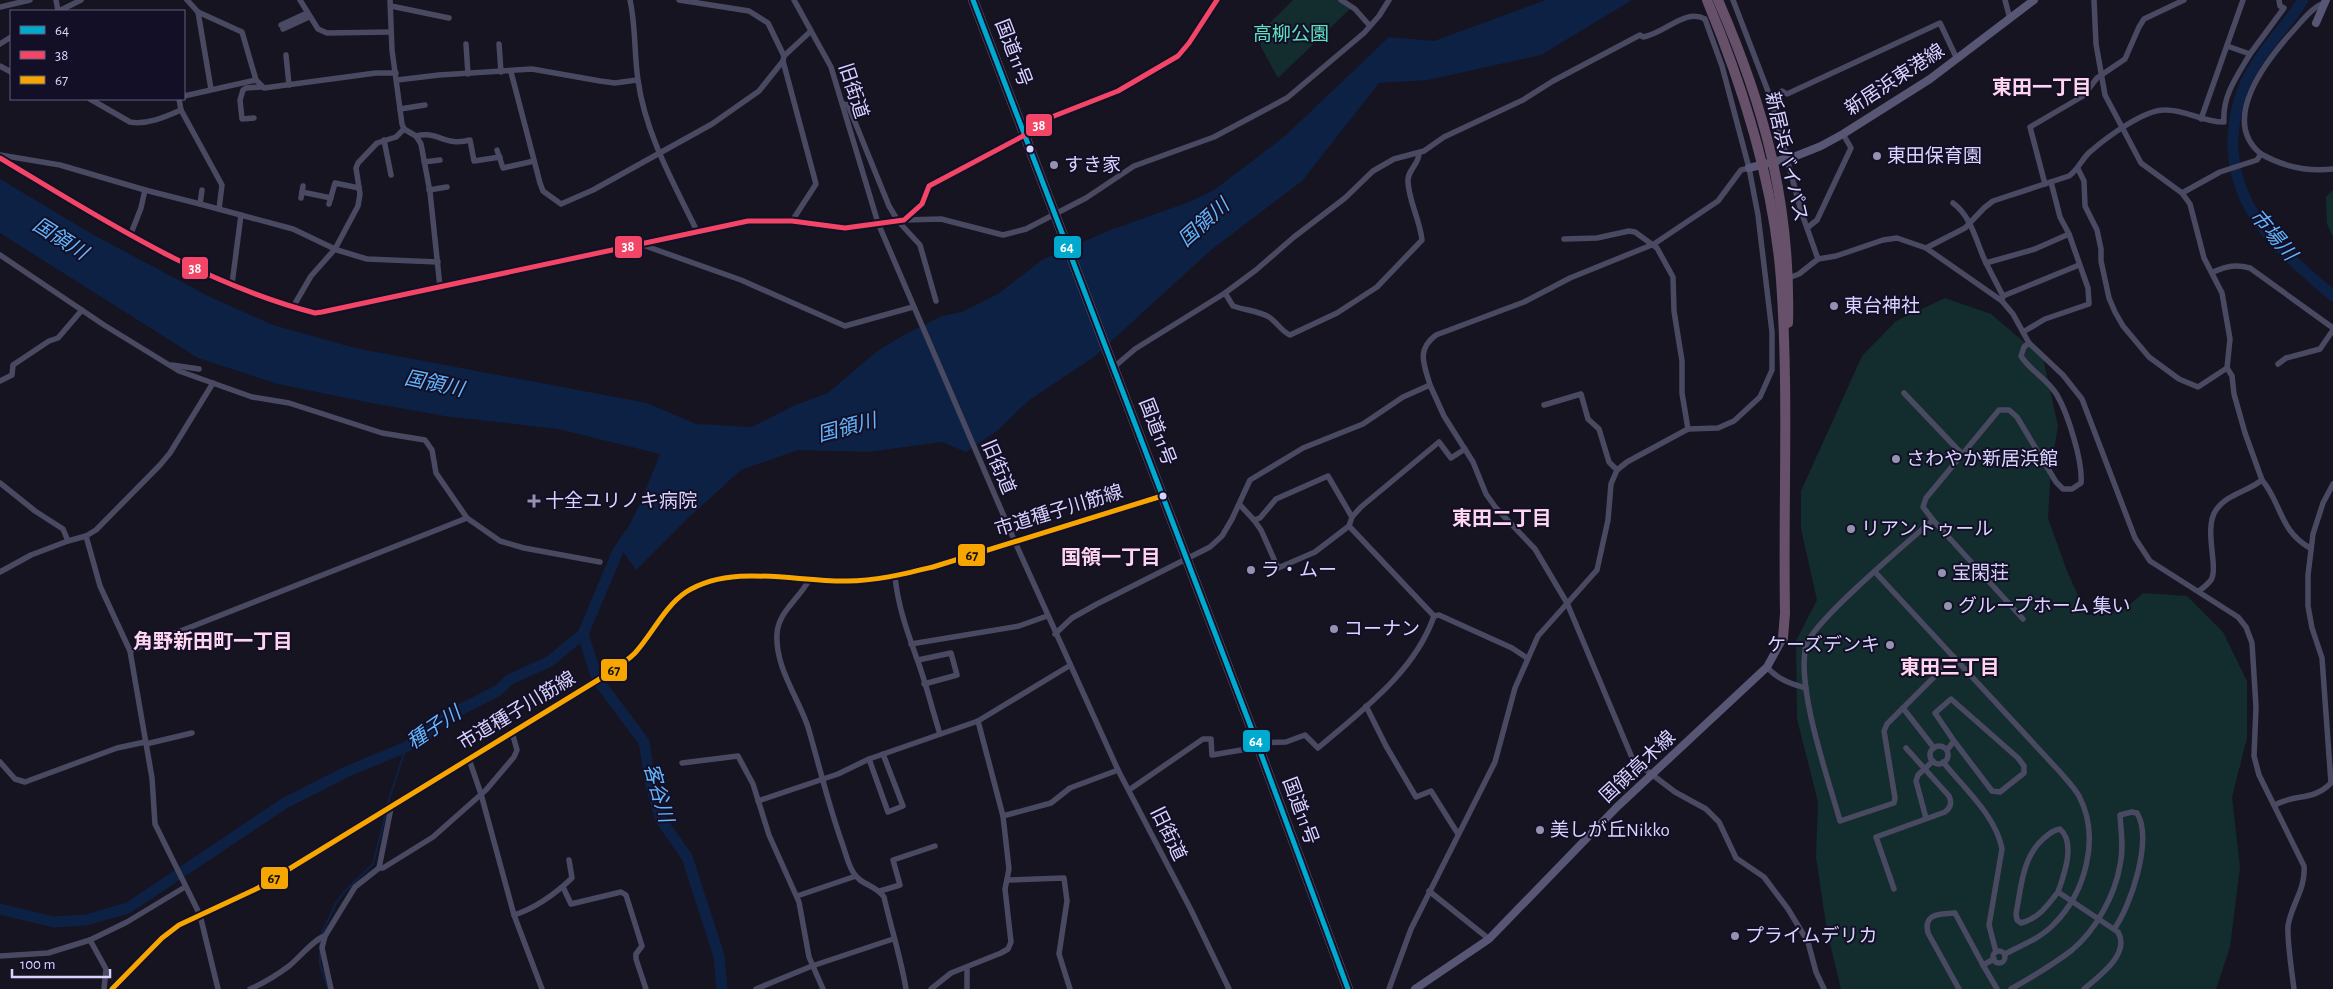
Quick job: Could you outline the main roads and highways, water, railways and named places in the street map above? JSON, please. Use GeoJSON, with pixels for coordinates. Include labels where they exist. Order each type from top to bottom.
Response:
{"type":"FeatureCollection","features":[{"type":"Feature","properties":{"kind":"highway","name":"国道11号"},"geometry":{"type":"LineString","coordinates":[[974,0],[1257,743],[1348,989]]}},
{"type":"Feature","properties":{"kind":"highway","name":"新居浜バイパス"},"geometry":{"type":"LineString","coordinates":[[1707,0],[1733,64],[1762,165],[1785,279]]}},
{"type":"Feature","properties":{"kind":"highway","name":"新居浜バイパス"},"geometry":{"type":"LineString","coordinates":[[1718,0],[1746,69],[1762,118],[1782,197],[1785,279],[1785,613],[1783,638]]}},
{"type":"Feature","properties":{"kind":"water","name":"国領川"},"geometry":{"type":"Polygon","coordinates":[[[1546,0],[1632,0],[1541,55],[1428,80],[1379,83],[1302,181],[1211,250],[1094,357],[1028,401],[998,430],[966,452],[942,442],[868,452],[798,450],[741,470],[688,518],[636,570],[619,546],[640,504],[660,454],[558,429],[444,416],[278,384],[198,358],[0,233],[0,179],[92,234],[210,297],[273,325],[355,348],[647,403],[696,424],[752,427],[793,406],[828,393],[876,352],[902,336],[942,316],[962,312],[998,294],[1042,260],[1108,231],[1189,202],[1214,190],[1285,136],[1389,37],[1434,41],[1546,0]]]}},
{"type":"Feature","properties":{"kind":"waterway","name":"市場川"},"geometry":{"type":"LineString","coordinates":[[2303,0],[2261,56],[2247,81],[2237,108],[2233,136],[2234,162],[2240,186],[2262,227],[2295,262],[2333,296]]}},
{"type":"Feature","properties":{"kind":"waterway","name":"種子川"},"geometry":{"type":"LineString","coordinates":[[0,909],[54,922],[86,920],[128,908],[285,803],[346,772],[406,747],[428,734],[432,724],[499,690],[509,680],[550,661],[583,634],[618,551],[629,535]]}},
{"type":"Feature","properties":{"kind":"waterway","name":"客谷川"},"geometry":{"type":"LineString","coordinates":[[583,634],[597,679],[644,742],[651,786],[661,820],[687,857],[719,956],[722,989]]}},
{"type":"Feature","properties":{"kind":"waterway"},"geometry":{"type":"LineString","coordinates":[[387,806],[406,747]]}},
{"type":"Feature","properties":{"kind":"waterway"},"geometry":{"type":"LineString","coordinates":[[321,935],[336,903],[345,891],[373,864],[386,813]]}},
{"type":"Feature","properties":{"kind":"waterway"},"geometry":{"type":"LineString","coordinates":[[320,940],[320,964],[328,989]]}},
{"type":"Feature","properties":{"kind":"place","name":"東田保育園"},"geometry":{"type":"Point","coordinates":[1877,156]}},
{"type":"Feature","properties":{"kind":"place","name":"すき家"},"geometry":{"type":"Point","coordinates":[1054,165]}},
{"type":"Feature","properties":{"kind":"place","name":"東台神社"},"geometry":{"type":"Point","coordinates":[1834,306]}},
{"type":"Feature","properties":{"kind":"place","name":"さわやか新居浜館"},"geometry":{"type":"Point","coordinates":[1896,459]}},
{"type":"Feature","properties":{"kind":"place","name":"十全ユリノキ病院"},"geometry":{"type":"Point","coordinates":[534,501]}},
{"type":"Feature","properties":{"kind":"place","name":"リアントゥール"},"geometry":{"type":"Point","coordinates":[1851,529]}},
{"type":"Feature","properties":{"kind":"place","name":"ラ・ムー"},"geometry":{"type":"Point","coordinates":[1251,570]}},
{"type":"Feature","properties":{"kind":"place","name":"宝閑荘"},"geometry":{"type":"Point","coordinates":[1942,573]}},
{"type":"Feature","properties":{"kind":"place","name":"グループホーム 集い"},"geometry":{"type":"Point","coordinates":[1948,606]}},
{"type":"Feature","properties":{"kind":"place","name":"コーナン"},"geometry":{"type":"Point","coordinates":[1334,629]}},
{"type":"Feature","properties":{"kind":"place","name":"ケーズデンキ"},"geometry":{"type":"Point","coordinates":[1890,645]}},
{"type":"Feature","properties":{"kind":"place","name":"美しが丘Nikko"},"geometry":{"type":"Point","coordinates":[1540,830]}},
{"type":"Feature","properties":{"kind":"place","name":"プライムデリカ"},"geometry":{"type":"Point","coordinates":[1735,936]}},
{"type":"Feature","properties":{"kind":"district","name":"東田一丁目"},"geometry":{"type":"Point","coordinates":[2042,88]}},
{"type":"Feature","properties":{"kind":"district","name":"東田二丁目"},"geometry":{"type":"Point","coordinates":[1502,519]}},
{"type":"Feature","properties":{"kind":"district","name":"国領一丁目"},"geometry":{"type":"Point","coordinates":[1111,558]}},
{"type":"Feature","properties":{"kind":"district","name":"角野新田町一丁目"},"geometry":{"type":"Point","coordinates":[213,642]}},
{"type":"Feature","properties":{"kind":"district","name":"東田三丁目"},"geometry":{"type":"Point","coordinates":[1950,668]}},
{"type":"Feature","properties":{"kind":"park label","name":"高柳公園"},"geometry":{"type":"Point","coordinates":[1291,34]}}]}
